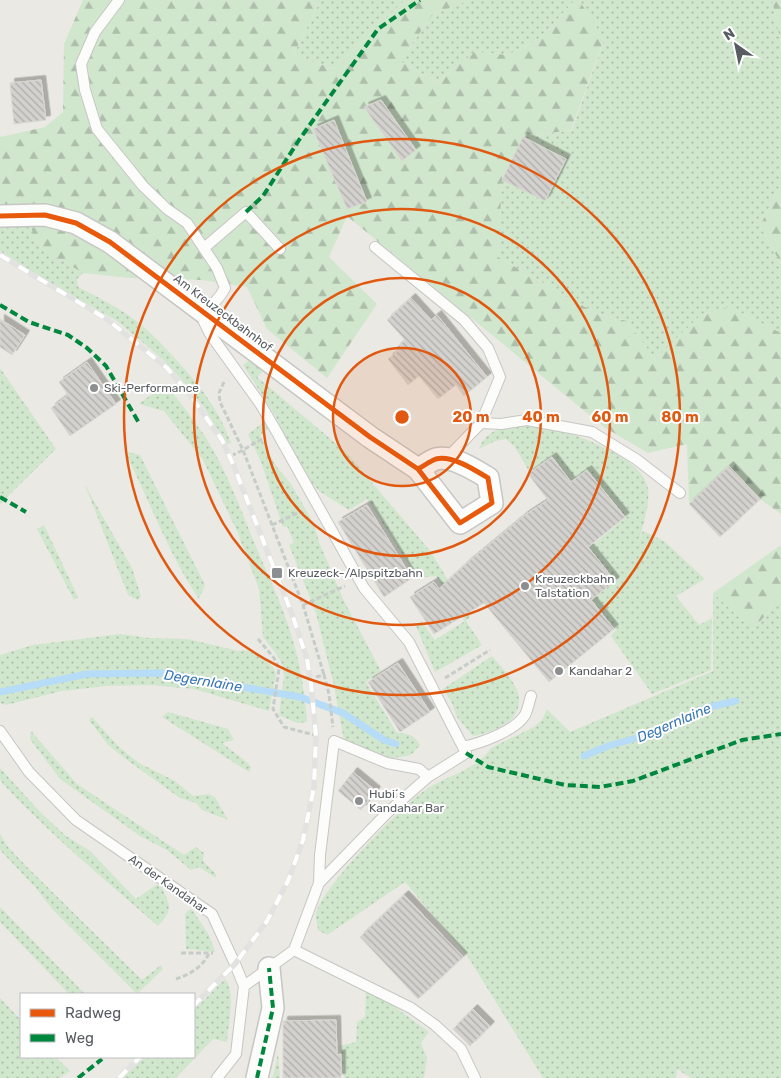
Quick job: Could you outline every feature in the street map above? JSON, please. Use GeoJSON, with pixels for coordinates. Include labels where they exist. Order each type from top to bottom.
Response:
{"type":"FeatureCollection","features":[{"type":"Feature","properties":{"kind":"street","name":"Am Kreuzeckbahnhof"},"geometry":{"type":"LineString","coordinates":[[0,216],[45,215],[76,223],[110,242],[370,437],[418,469],[460,523],[492,503],[488,478],[468,466],[446,458]]}},
{"type":"Feature","properties":{"kind":"street"},"geometry":{"type":"LineString","coordinates":[[418,469],[436,459],[446,458]]}},
{"type":"Feature","properties":{"kind":"street"},"geometry":{"type":"LineString","coordinates":[[257,1078],[273,1008],[269,968]]}},
{"type":"Feature","properties":{"kind":"lane","name":"Am Kreuzeckbahnhof"},"geometry":{"type":"LineString","coordinates":[[119,0],[95,32],[81,64],[85,90],[97,130],[144,186],[167,209],[187,223],[217,268],[225,288],[219,299],[211,306],[202,310]]}},
{"type":"Feature","properties":{"kind":"lane"},"geometry":{"type":"LineString","coordinates":[[204,248],[246,212],[280,249]]}},
{"type":"Feature","properties":{"kind":"lane"},"geometry":{"type":"LineString","coordinates":[[375,247],[464,320],[488,348],[500,377],[481,423],[446,458]]}},
{"type":"Feature","properties":{"kind":"lane"},"geometry":{"type":"LineString","coordinates":[[202,310],[204,322],[210,334],[261,405],[364,588],[409,642],[466,754],[428,777],[388,812],[319,883]]}},
{"type":"Feature","properties":{"kind":"lane"},"geometry":{"type":"LineString","coordinates":[[481,423],[501,424],[527,420],[592,432],[636,459],[680,493]]}},
{"type":"Feature","properties":{"kind":"lane"},"geometry":{"type":"LineString","coordinates":[[463,747],[481,743],[511,728],[524,716],[531,696]]}},
{"type":"Feature","properties":{"kind":"lane","name":"An der Kandahar"},"geometry":{"type":"LineString","coordinates":[[0,730],[28,772],[76,820],[212,914],[244,986],[236,1054],[217,1078]]}},
{"type":"Feature","properties":{"kind":"lane"},"geometry":{"type":"LineString","coordinates":[[244,986],[294,950],[319,883],[320,855],[334,741],[387,763],[419,769],[428,777]]}},
{"type":"Feature","properties":{"kind":"lane"},"geometry":{"type":"LineString","coordinates":[[294,950],[411,1008],[435,1025],[461,1049],[475,1078]]}},
{"type":"Feature","properties":{"kind":"path"},"geometry":{"type":"LineString","coordinates":[[232,366],[219,393],[220,402],[243,450],[303,605],[330,694],[333,721]]}},
{"type":"Feature","properties":{"kind":"path"},"geometry":{"type":"LineString","coordinates":[[233,455],[253,445]]}},
{"type":"Feature","properties":{"kind":"path"},"geometry":{"type":"LineString","coordinates":[[272,525],[316,504]]}},
{"type":"Feature","properties":{"kind":"path"},"geometry":{"type":"LineString","coordinates":[[303,605],[360,579]]}},
{"type":"Feature","properties":{"kind":"path"},"geometry":{"type":"LineString","coordinates":[[258,639],[274,658],[279,669],[273,709],[284,727],[334,741]]}},
{"type":"Feature","properties":{"kind":"path"},"geometry":{"type":"LineString","coordinates":[[432,687],[490,650]]}},
{"type":"Feature","properties":{"kind":"path"},"geometry":{"type":"LineString","coordinates":[[316,677],[324,675]]}},
{"type":"Feature","properties":{"kind":"path"},"geometry":{"type":"LineString","coordinates":[[181,953],[230,952]]}},
{"type":"Feature","properties":{"kind":"path"},"geometry":{"type":"LineString","coordinates":[[176,979],[187,976],[204,961],[208,953]]}},
{"type":"Feature","properties":{"kind":"green space"},"geometry":{"type":"Polygon","coordinates":[[[83,0],[321,0],[293,55],[334,69],[405,0],[470,0],[433,14],[400,61],[437,82],[475,52],[508,55],[540,38],[575,0],[579,0],[604,39],[571,130],[523,137],[502,180],[498,257],[597,314],[627,321],[655,359],[701,315],[729,307],[781,333],[781,514],[760,499],[729,466],[689,504],[687,444],[648,453],[604,427],[347,216],[329,257],[377,304],[327,378],[267,329],[247,287],[201,280],[131,278],[83,273],[39,247],[30,226],[0,203],[0,137],[45,127],[63,112],[64,44],[83,0]]]}},
{"type":"Feature","properties":{"kind":"green space"},"geometry":{"type":"Polygon","coordinates":[[[321,0],[405,0],[334,69],[293,55],[321,0]]]}},
{"type":"Feature","properties":{"kind":"green space"},"geometry":{"type":"Polygon","coordinates":[[[470,0],[575,0],[540,38],[508,55],[475,52],[437,82],[400,61],[433,14],[470,0]]]}},
{"type":"Feature","properties":{"kind":"green space"},"geometry":{"type":"Polygon","coordinates":[[[579,0],[772,0],[781,43],[781,183],[760,226],[781,264],[781,333],[729,307],[701,315],[655,359],[627,321],[597,314],[498,257],[502,180],[523,137],[572,130],[604,40],[579,0]]]}},
{"type":"Feature","properties":{"kind":"green space"},"geometry":{"type":"Polygon","coordinates":[[[772,0],[781,0],[781,43],[772,0]]]}},
{"type":"Feature","properties":{"kind":"green space"},"geometry":{"type":"Polygon","coordinates":[[[781,183],[781,264],[760,226],[781,183]]]}},
{"type":"Feature","properties":{"kind":"green space"},"geometry":{"type":"Polygon","coordinates":[[[30,226],[39,247],[83,273],[77,279],[78,287],[107,302],[135,320],[171,354],[190,375],[213,406],[231,443],[227,444],[203,406],[183,381],[140,340],[117,321],[50,283],[0,251],[0,227],[30,226]]]}},
{"type":"Feature","properties":{"kind":"green space"},"geometry":{"type":"Polygon","coordinates":[[[250,360],[262,372],[257,377],[346,452],[431,552],[470,617],[466,621],[482,645],[435,672],[416,626],[421,621],[435,640],[465,621],[436,576],[417,578],[367,499],[349,510],[319,491],[311,482],[286,440],[275,415],[243,365],[250,360]]]}},
{"type":"Feature","properties":{"kind":"green space"},"geometry":{"type":"Polygon","coordinates":[[[0,368],[56,449],[0,504],[0,368]]]}},
{"type":"Feature","properties":{"kind":"green space"},"geometry":{"type":"Polygon","coordinates":[[[165,384],[204,435],[227,476],[288,625],[302,678],[307,722],[297,723],[279,715],[284,675],[282,664],[263,637],[259,589],[237,531],[203,460],[164,411],[139,404],[165,384]]]}},
{"type":"Feature","properties":{"kind":"green space"},"geometry":{"type":"Polygon","coordinates":[[[264,422],[268,429],[260,436],[276,466],[291,484],[314,524],[319,542],[343,599],[381,671],[366,682],[397,733],[410,735],[420,745],[411,755],[388,759],[344,741],[334,686],[316,613],[289,545],[294,543],[287,526],[283,527],[261,462],[248,434],[264,422]]]}},
{"type":"Feature","properties":{"kind":"green space"},"geometry":{"type":"Polygon","coordinates":[[[540,425],[568,433],[603,447],[633,466],[643,477],[648,489],[648,502],[639,541],[643,531],[664,541],[705,579],[676,596],[699,625],[712,618],[711,670],[652,694],[611,636],[616,630],[592,600],[615,580],[589,548],[626,517],[587,470],[571,481],[552,456],[529,471],[515,447],[506,439],[495,441],[479,449],[483,441],[496,430],[514,426],[540,425]]]}},
{"type":"Feature","properties":{"kind":"green space"},"geometry":{"type":"Polygon","coordinates":[[[128,452],[140,455],[205,585],[199,599],[170,548],[128,458],[128,452]]]}},
{"type":"Feature","properties":{"kind":"green space"},"geometry":{"type":"Polygon","coordinates":[[[85,485],[132,568],[141,596],[138,600],[128,595],[85,485]]]}},
{"type":"Feature","properties":{"kind":"green space"},"geometry":{"type":"Polygon","coordinates":[[[44,525],[78,597],[74,600],[37,529],[44,525]]]}},
{"type":"Feature","properties":{"kind":"green space"},"geometry":{"type":"Polygon","coordinates":[[[781,545],[781,596],[753,630],[713,593],[781,545]]]}},
{"type":"Feature","properties":{"kind":"green space"},"geometry":{"type":"Polygon","coordinates":[[[713,593],[753,630],[781,596],[781,1078],[691,1078],[677,1069],[676,1078],[543,1078],[468,957],[405,882],[327,935],[318,930],[316,915],[320,903],[346,868],[383,828],[427,789],[470,767],[486,755],[491,748],[534,727],[542,720],[547,709],[570,732],[713,671],[713,593]]]}},
{"type":"Feature","properties":{"kind":"green space"},"geometry":{"type":"Polygon","coordinates":[[[120,634],[149,638],[188,639],[238,651],[251,650],[266,660],[273,667],[276,674],[269,711],[194,689],[150,685],[106,686],[62,691],[6,705],[0,703],[0,655],[33,645],[120,634]]]}},
{"type":"Feature","properties":{"kind":"green space"},"geometry":{"type":"Polygon","coordinates":[[[492,656],[516,687],[519,698],[518,707],[515,714],[504,725],[473,736],[457,717],[451,701],[443,689],[492,656]]]}},
{"type":"Feature","properties":{"kind":"green space"},"geometry":{"type":"Polygon","coordinates":[[[168,712],[228,729],[234,740],[222,743],[248,763],[251,767],[249,772],[162,717],[168,712]]]}},
{"type":"Feature","properties":{"kind":"green space"},"geometry":{"type":"Polygon","coordinates":[[[92,717],[119,747],[139,763],[175,781],[193,796],[209,794],[215,797],[228,820],[202,810],[196,803],[180,798],[127,760],[108,745],[89,720],[92,717]]]}},
{"type":"Feature","properties":{"kind":"green space"},"geometry":{"type":"Polygon","coordinates":[[[31,731],[77,784],[184,855],[196,847],[204,853],[203,861],[216,874],[216,878],[199,867],[191,870],[167,850],[140,836],[60,779],[30,739],[31,731]]]}},
{"type":"Feature","properties":{"kind":"green space"},"geometry":{"type":"Polygon","coordinates":[[[0,768],[42,814],[66,836],[90,851],[136,899],[156,885],[161,886],[169,907],[166,916],[158,926],[21,803],[0,779],[0,768]]]}},
{"type":"Feature","properties":{"kind":"green space"},"geometry":{"type":"Polygon","coordinates":[[[0,834],[8,847],[30,870],[142,980],[161,965],[163,969],[136,993],[53,910],[35,887],[0,850],[0,834]]]}},
{"type":"Feature","properties":{"kind":"green space"},"geometry":{"type":"Polygon","coordinates":[[[0,907],[84,993],[68,993],[0,922],[0,907]]]}},
{"type":"Feature","properties":{"kind":"green space"},"geometry":{"type":"Polygon","coordinates":[[[190,909],[209,935],[215,952],[186,949],[185,914],[190,909]]]}},
{"type":"Feature","properties":{"kind":"green space"},"geometry":{"type":"Polygon","coordinates":[[[225,979],[228,984],[231,1000],[227,1042],[213,1039],[195,1058],[195,1009],[225,979]]]}},
{"type":"Feature","properties":{"kind":"green space"},"geometry":{"type":"Polygon","coordinates":[[[366,990],[384,999],[429,1032],[421,1043],[427,1058],[424,1078],[344,1078],[339,1046],[356,1042],[357,1022],[365,1017],[366,990]]]}},
{"type":"Feature","properties":{"kind":"green space"},"geometry":{"type":"Polygon","coordinates":[[[0,998],[20,1019],[20,1058],[57,1058],[70,1071],[60,1078],[0,1078],[0,998]]]}},
{"type":"Feature","properties":{"kind":"green space"},"geometry":{"type":"Polygon","coordinates":[[[278,1053],[280,1078],[271,1078],[273,1076],[278,1053]]]}},
{"type":"Feature","properties":{"kind":"green space"},"geometry":{"type":"Polygon","coordinates":[[[144,1058],[195,1058],[176,1078],[122,1078],[144,1058]]]}},
{"type":"Feature","properties":{"kind":"building"},"geometry":{"type":"Polygon","coordinates":[[[41,80],[46,120],[14,124],[10,83],[41,80]]]}},
{"type":"Feature","properties":{"kind":"building"},"geometry":{"type":"Polygon","coordinates":[[[381,100],[416,150],[402,161],[364,107],[381,100]]]}},
{"type":"Feature","properties":{"kind":"building"},"geometry":{"type":"Polygon","coordinates":[[[334,120],[367,202],[347,209],[313,129],[334,120]]]}},
{"type":"Feature","properties":{"kind":"building"},"geometry":{"type":"Polygon","coordinates":[[[523,137],[566,159],[545,201],[502,180],[523,137]]]}},
{"type":"Feature","properties":{"kind":"building"},"geometry":{"type":"Polygon","coordinates":[[[411,298],[431,320],[437,315],[487,377],[464,396],[456,385],[438,399],[419,376],[408,385],[388,359],[398,351],[396,348],[405,340],[387,320],[411,298]]]}},
{"type":"Feature","properties":{"kind":"building"},"geometry":{"type":"Polygon","coordinates":[[[0,319],[25,335],[12,355],[0,347],[0,319]]]}},
{"type":"Feature","properties":{"kind":"building"},"geometry":{"type":"Polygon","coordinates":[[[87,362],[116,404],[70,436],[51,408],[68,395],[59,382],[87,362]]]}},
{"type":"Feature","properties":{"kind":"building"},"geometry":{"type":"Polygon","coordinates":[[[552,457],[571,482],[587,470],[625,517],[588,547],[615,581],[591,600],[614,629],[549,682],[484,603],[434,634],[410,597],[434,582],[439,589],[525,515],[548,500],[528,474],[552,457]]]}},
{"type":"Feature","properties":{"kind":"building"},"geometry":{"type":"Polygon","coordinates":[[[729,466],[760,499],[720,537],[689,504],[729,466]]]}},
{"type":"Feature","properties":{"kind":"building"},"geometry":{"type":"Polygon","coordinates":[[[367,505],[412,578],[384,597],[338,522],[367,505]]]}},
{"type":"Feature","properties":{"kind":"building"},"geometry":{"type":"Polygon","coordinates":[[[398,663],[430,712],[400,732],[368,682],[398,663]]]}},
{"type":"Feature","properties":{"kind":"building","name":"Hubi´s Kandahar Bar"},"geometry":{"type":"Polygon","coordinates":[[[353,772],[376,791],[361,810],[338,791],[353,772]]]}},
{"type":"Feature","properties":{"kind":"building"},"geometry":{"type":"Polygon","coordinates":[[[404,895],[463,957],[418,999],[360,937],[404,895]]]}},
{"type":"Feature","properties":{"kind":"building"},"geometry":{"type":"Polygon","coordinates":[[[473,1009],[490,1026],[470,1046],[453,1029],[473,1009]]]}},
{"type":"Feature","properties":{"kind":"building"},"geometry":{"type":"Polygon","coordinates":[[[336,1020],[337,1055],[341,1054],[341,1078],[283,1078],[283,1021],[336,1020]]]}},
{"type":"Feature","properties":{"kind":"waterway","name":"Degernlaine"},"geometry":{"type":"LineString","coordinates":[[0,692],[87,674],[162,673],[300,697],[343,713],[384,740],[396,744]]}},
{"type":"Feature","properties":{"kind":"waterway","name":"Degernlaine"},"geometry":{"type":"LineString","coordinates":[[584,756],[608,746],[658,732],[705,708],[736,701]]}},
{"type":"Feature","properties":{"kind":"railway"},"geometry":{"type":"LineString","coordinates":[[0,255],[108,320],[167,368],[190,395],[222,440],[233,464],[292,614],[307,659],[316,736],[314,787],[303,840],[288,881],[267,921],[235,964],[195,1004]]}},
{"type":"Feature","properties":{"kind":"railway"},"geometry":{"type":"LineString","coordinates":[[119,1078],[139,1058]]}},
{"type":"Feature","properties":{"kind":"marked path"},"geometry":{"type":"LineString","coordinates":[[246,212],[263,196],[299,140],[378,29],[420,0]]}},
{"type":"Feature","properties":{"kind":"marked path"},"geometry":{"type":"LineString","coordinates":[[0,305],[29,322],[68,335],[87,348],[106,366],[139,423]]}},
{"type":"Feature","properties":{"kind":"marked path"},"geometry":{"type":"LineString","coordinates":[[0,497],[26,512]]}},
{"type":"Feature","properties":{"kind":"marked path"},"geometry":{"type":"LineString","coordinates":[[466,753],[488,767],[565,785],[600,787],[633,781],[742,740],[781,734]]}},
{"type":"Feature","properties":{"kind":"marked path"},"geometry":{"type":"LineString","coordinates":[[257,1078],[273,1008],[269,968]]}},
{"type":"Feature","properties":{"kind":"marked path"},"geometry":{"type":"LineString","coordinates":[[78,1078],[102,1059]]}},
{"type":"Feature","properties":{"kind":"cycle path"},"geometry":{"type":"LineString","coordinates":[[0,216],[45,215],[76,223],[110,242],[370,437],[418,469],[460,523],[492,503],[488,478],[463,464],[442,458],[436,459],[418,469]]}},
{"type":"Feature","properties":{"kind":"place","name":"Ski-Performance"},"geometry":{"type":"Point","coordinates":[94,388]}},
{"type":"Feature","properties":{"kind":"place","name":"Kreuzeck-/Alpspitzbahn"},"geometry":{"type":"Point","coordinates":[277,573]}},
{"type":"Feature","properties":{"kind":"place","name":"Kreuzeckbahn Talstation"},"geometry":{"type":"Point","coordinates":[525,586]}},
{"type":"Feature","properties":{"kind":"place","name":"Kandahar 2"},"geometry":{"type":"Point","coordinates":[559,671]}},
{"type":"Feature","properties":{"kind":"place","name":"Hubi´s Kandahar Bar"},"geometry":{"type":"Point","coordinates":[359,801]}}]}
